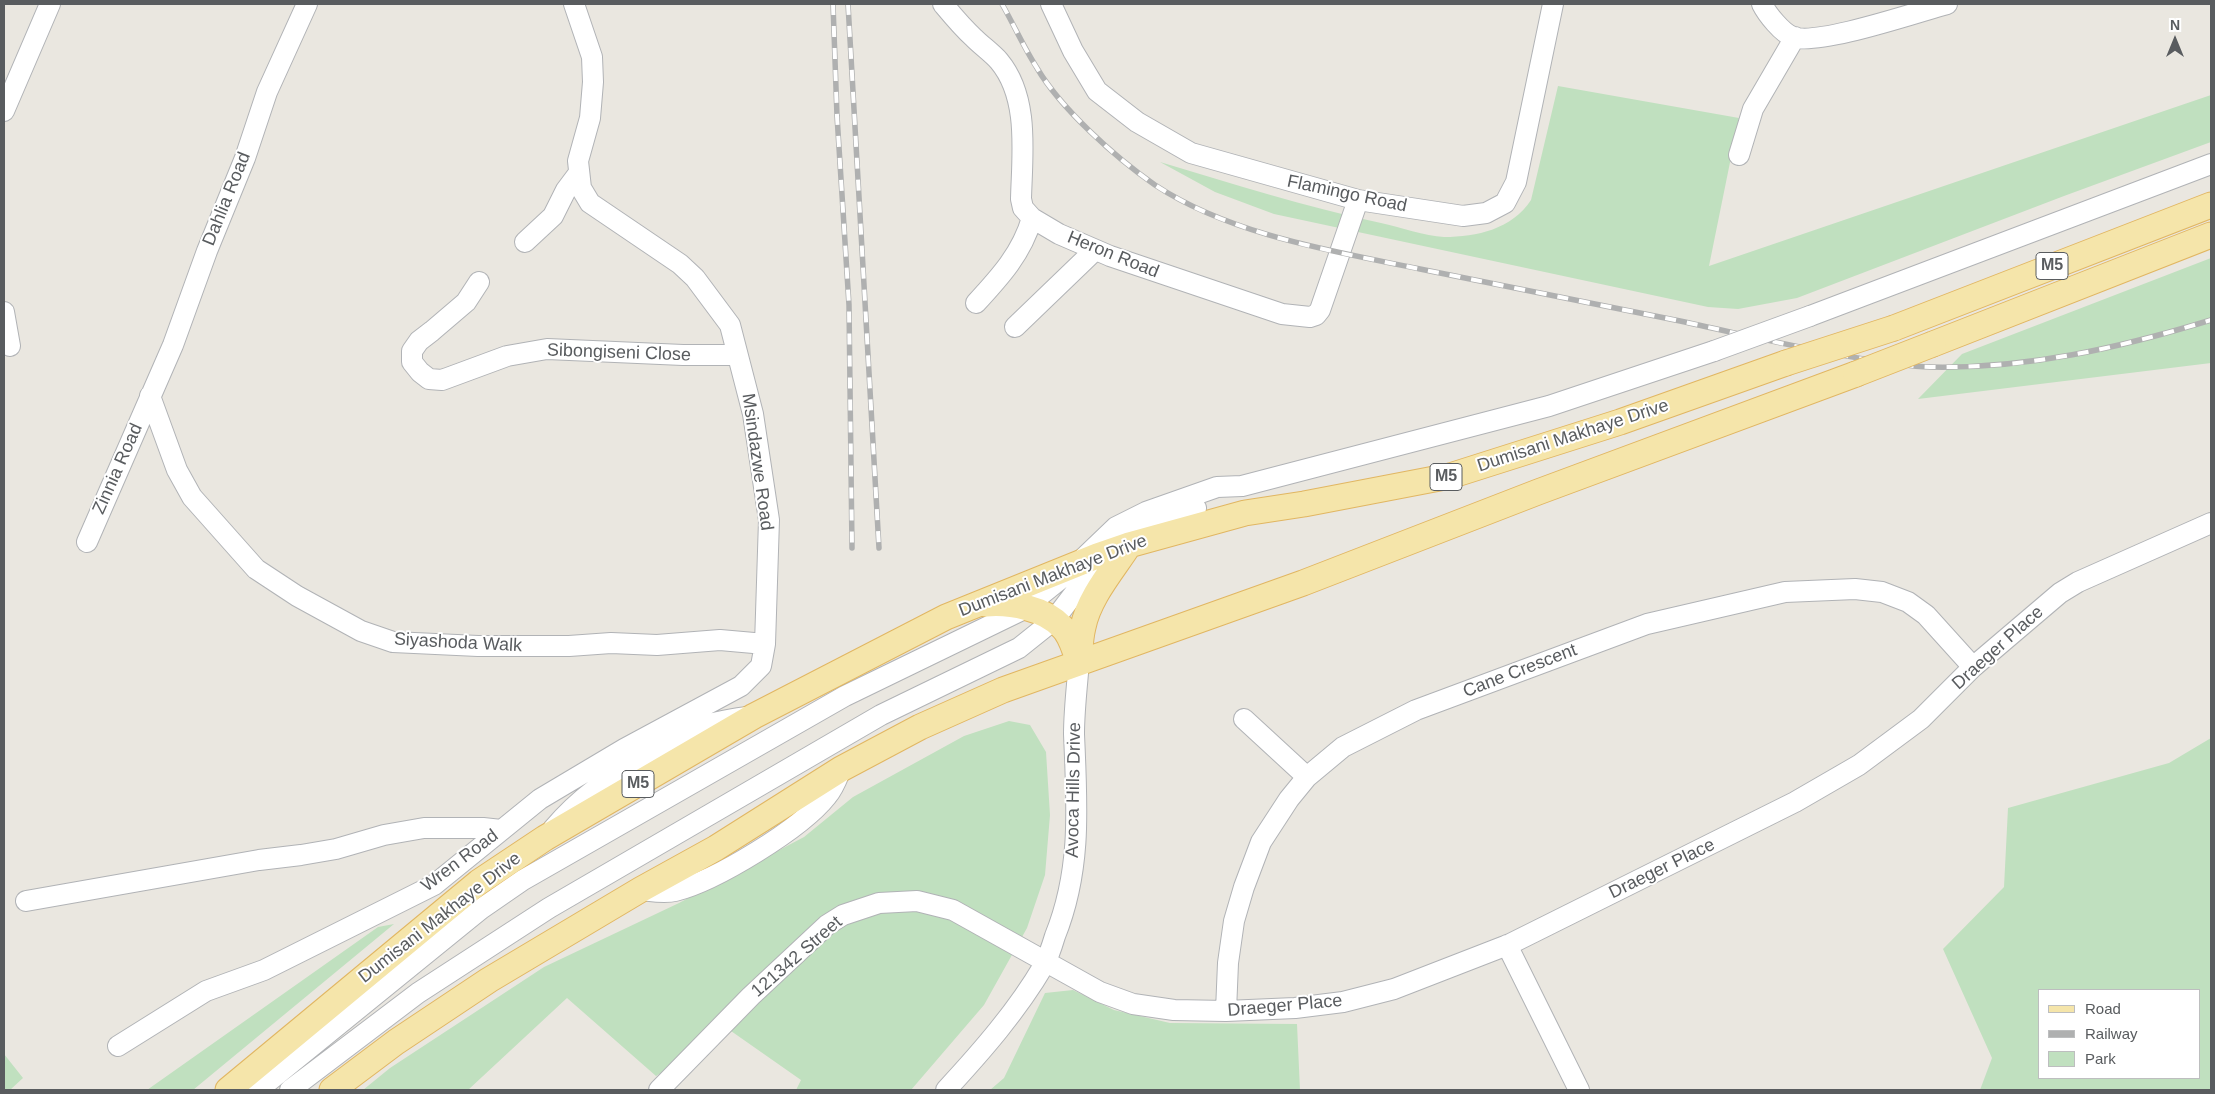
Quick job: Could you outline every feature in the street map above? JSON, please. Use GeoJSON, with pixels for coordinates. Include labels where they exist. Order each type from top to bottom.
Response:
{"type":"FeatureCollection","features":[{"type":"Feature","properties":{"kind":"main road","name":"Dumisani Makhaye Drive"},"geometry":{"type":"LineString","coordinates":[[228,1090],[479,882],[545,838],[754,716],[918,631],[979,604],[1119,548],[1245,513],[1304,504],[1450,476],[1620,422],[1786,363],[1894,328],[2211,205]]}},
{"type":"Feature","properties":{"kind":"main road","name":"Dumisani Makhaye Drive"},"geometry":{"type":"LineString","coordinates":[[332,1090],[436,1015],[489,980],[640,890],[716,848],[842,769],[920,726],[962,707],[1079,662],[1312,580],[1538,492],[1856,374],[2211,235]]}},
{"type":"Feature","properties":{"kind":"main road"},"geometry":{"type":"LineString","coordinates":[[1079,662],[1083,626],[1087,613],[1119,548]]}},
{"type":"Feature","properties":{"kind":"main road"},"geometry":{"type":"LineString","coordinates":[[979,604],[999,603],[1026,608],[1054,620],[1063,628],[1068,636],[1079,662]]}},
{"type":"Feature","properties":{"kind":"street"},"geometry":{"type":"LineString","coordinates":[[4,111],[50,4]]}},
{"type":"Feature","properties":{"kind":"street","name":"Dahlia Road"},"geometry":{"type":"LineString","coordinates":[[150,396],[173,345],[206,251],[244,158],[267,92],[306,4]]}},
{"type":"Feature","properties":{"kind":"street","name":"Msindazwe Road"},"geometry":{"type":"LineString","coordinates":[[574,4],[592,57],[594,82],[590,118],[578,161],[581,188],[590,204],[680,264],[715,301],[730,325],[753,414],[769,520],[765,644],[761,666]]}},
{"type":"Feature","properties":{"kind":"street"},"geometry":{"type":"LineString","coordinates":[[943,4],[963,27],[998,60],[1010,76],[1016,93],[1022,127],[1021,199],[1023,208],[1032,218],[1018,254],[1003,274],[976,303]]}},
{"type":"Feature","properties":{"kind":"street","name":"Flamingo Road"},"geometry":{"type":"LineString","coordinates":[[1054,5],[1073,51],[1097,91],[1138,122],[1191,153],[1358,200],[1463,216],[1486,213],[1505,203],[1516,182],[1553,4]]}},
{"type":"Feature","properties":{"kind":"street"},"geometry":{"type":"LineString","coordinates":[[1762,4],[1773,20],[1795,37],[1812,38],[1835,35],[1947,4]]}},
{"type":"Feature","properties":{"kind":"street"},"geometry":{"type":"LineString","coordinates":[[1739,155],[1753,108],[1795,37]]}},
{"type":"Feature","properties":{"kind":"street"},"geometry":{"type":"LineString","coordinates":[[258,1090],[481,910],[530,876],[844,696],[1005,620],[1026,608],[1116,527],[1146,512],[1217,487],[1242,486],[1549,406],[1810,316],[2211,164]]}},
{"type":"Feature","properties":{"kind":"street"},"geometry":{"type":"LineString","coordinates":[[525,242],[553,216],[566,190],[578,174]]}},
{"type":"Feature","properties":{"kind":"street","name":"Heron Road"},"geometry":{"type":"LineString","coordinates":[[1032,218],[1059,234],[1095,250],[1169,277],[1282,314],[1310,316],[1316,315],[1320,310],[1358,200]]}},
{"type":"Feature","properties":{"kind":"street"},"geometry":{"type":"LineString","coordinates":[[1015,327],[1095,250]]}},
{"type":"Feature","properties":{"kind":"street","name":"Sibongiseni Close"},"geometry":{"type":"LineString","coordinates":[[479,282],[466,302],[419,341],[412,351],[412,362],[428,379],[442,380],[507,356],[547,349],[683,355],[737,355]]}},
{"type":"Feature","properties":{"kind":"street"},"geometry":{"type":"LineString","coordinates":[[4,312],[10,346]]}},
{"type":"Feature","properties":{"kind":"street","name":"Zinnia Road"},"geometry":{"type":"LineString","coordinates":[[86,542],[150,396]]}},
{"type":"Feature","properties":{"kind":"street","name":"Siyashoda Walk"},"geometry":{"type":"LineString","coordinates":[[150,396],[177,470],[192,497],[224,534],[256,569],[297,596],[361,631],[392,642],[478,646],[569,646],[611,643],[657,645],[720,640],[765,644]]}},
{"type":"Feature","properties":{"kind":"street"},"geometry":{"type":"LineString","coordinates":[[290,1090],[418,993],[549,908],[881,715],[1019,648],[1054,620],[1091,571],[1136,532],[1223,499],[1242,486]]}},
{"type":"Feature","properties":{"kind":"street","name":"Draeger Place"},"geometry":{"type":"LineString","coordinates":[[1045,963],[1100,992],[1133,1004],[1174,1010],[1226,1011],[1295,1008],[1343,1002],[1394,989],[1507,945],[1795,802],[1859,765],[1921,719],[1973,666],[2060,593],[2078,582],[2211,523]]}},
{"type":"Feature","properties":{"kind":"street","name":"Cane Crescent"},"geometry":{"type":"LineString","coordinates":[[1226,1011],[1228,963],[1234,921],[1244,887],[1261,842],[1288,799],[1307,777],[1343,747],[1416,710],[1647,624],[1785,592],[1855,589],[1882,592],[1908,602],[1926,615],[1973,666]]}},
{"type":"Feature","properties":{"kind":"street","name":"Avoca Hills Drive"},"geometry":{"type":"LineString","coordinates":[[946,1090],[1009,1017],[1045,963],[1062,920],[1072,881],[1077,832],[1074,732],[1079,662]]}},
{"type":"Feature","properties":{"kind":"street","name":"Wren Road"},"geometry":{"type":"LineString","coordinates":[[118,1046],[206,991],[264,970],[434,885],[540,799],[575,777],[741,686],[761,666]]}},
{"type":"Feature","properties":{"kind":"street"},"geometry":{"type":"LineString","coordinates":[[1244,719],[1307,777]]}},
{"type":"Feature","properties":{"kind":"street"},"geometry":{"type":"LineString","coordinates":[[26,901],[259,860],[300,856],[336,849],[384,834],[424,828],[483,828],[501,830]]}},
{"type":"Feature","properties":{"kind":"street","name":"121342 Street"},"geometry":{"type":"LineString","coordinates":[[659,1090],[751,996],[810,940],[827,925],[843,915],[861,908],[898,901],[935,905],[953,910],[1045,963]]}},
{"type":"Feature","properties":{"kind":"street"},"geometry":{"type":"LineString","coordinates":[[1507,945],[1578,1090]]}},
{"type":"Feature","properties":{"kind":"green space"},"geometry":{"type":"Polygon","coordinates":[[[1558,86],[1739,118],[1709,266],[2211,95],[2211,142],[1797,298],[1738,309],[1708,307],[1274,214],[1215,192],[1160,162],[1325,210],[1421,233],[1456,237],[1481,233],[1514,218],[1531,200],[1558,86]]]}},
{"type":"Feature","properties":{"kind":"green space"},"geometry":{"type":"Polygon","coordinates":[[[2211,258],[2211,363],[1918,399],[1962,354],[2211,258]]]}},
{"type":"Feature","properties":{"kind":"green space"},"geometry":{"type":"Polygon","coordinates":[[[1009,721],[1030,725],[1046,752],[1050,815],[1045,875],[1027,928],[984,1005],[911,1090],[796,1090],[801,1080],[731,1031],[656,1076],[567,998],[468,1090],[363,1090],[390,1068],[544,967],[679,903],[804,837],[853,797],[964,736],[1009,721]]]}},
{"type":"Feature","properties":{"kind":"green space"},"geometry":{"type":"Polygon","coordinates":[[[2211,738],[2211,1090],[1980,1090],[1992,1058],[1943,949],[2004,887],[2008,808],[2169,763],[2211,738]]]}},
{"type":"Feature","properties":{"kind":"green space"},"geometry":{"type":"Polygon","coordinates":[[[394,924],[193,1090],[147,1090],[378,927],[394,924]]]}},
{"type":"Feature","properties":{"kind":"green space"},"geometry":{"type":"Polygon","coordinates":[[[1073,990],[1114,1010],[1170,1023],[1297,1024],[1300,1090],[990,1090],[1004,1078],[1045,993],[1073,990]]]}},
{"type":"Feature","properties":{"kind":"green space"},"geometry":{"type":"Polygon","coordinates":[[[4,1054],[23,1078],[10,1090],[4,1090],[4,1054]]]}},
{"type":"Feature","properties":{"kind":"railway"},"geometry":{"type":"LineString","coordinates":[[833,4],[837,116],[849,305],[852,548]]}},
{"type":"Feature","properties":{"kind":"railway"},"geometry":{"type":"LineString","coordinates":[[848,4],[879,548]]}},
{"type":"Feature","properties":{"kind":"railway"},"geometry":{"type":"LineString","coordinates":[[1002,4],[1047,84],[1090,132],[1123,161],[1155,185],[1185,202],[1216,217],[1283,239],[1318,248],[1801,347],[1852,357],[1917,366],[1966,367],[2072,355],[2107,348],[2211,320]]}}]}
